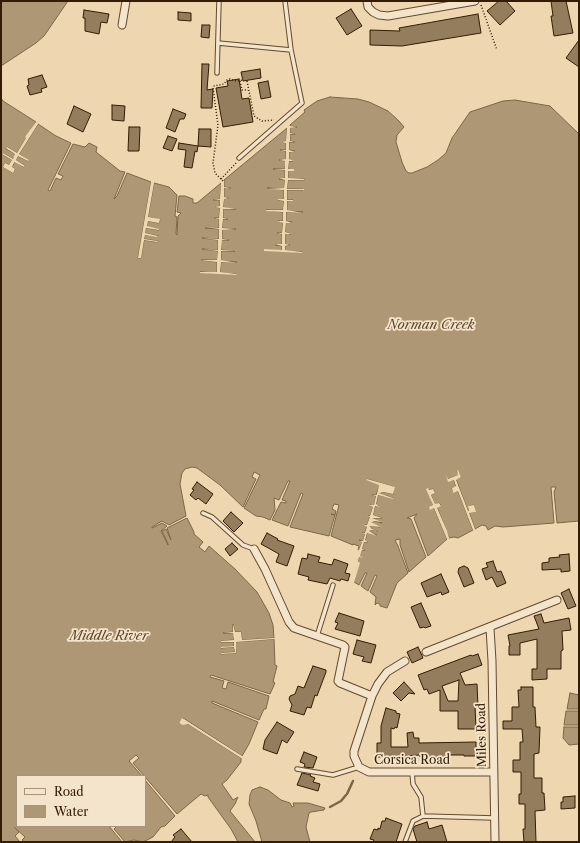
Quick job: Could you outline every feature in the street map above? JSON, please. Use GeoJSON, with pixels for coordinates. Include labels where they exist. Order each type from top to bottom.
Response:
{"type":"FeatureCollection","features":[{"type":"Feature","properties":{"kind":"street"},"geometry":{"type":"LineString","coordinates":[[122,25],[126,1]]}},
{"type":"Feature","properties":{"kind":"street"},"geometry":{"type":"LineString","coordinates":[[367,1],[368,7],[373,12],[379,15],[388,16],[474,1]]}},
{"type":"Feature","properties":{"kind":"street"},"geometry":{"type":"LineString","coordinates":[[254,549],[265,569],[289,622],[294,628],[339,643],[345,648],[338,677],[340,683],[372,696],[378,684],[387,672],[405,662]]}},
{"type":"Feature","properties":{"kind":"street"},"geometry":{"type":"LineString","coordinates":[[426,652],[490,628],[557,600]]}},
{"type":"Feature","properties":{"kind":"street","name":"Miles Road"},"geometry":{"type":"LineString","coordinates":[[490,628],[492,656],[495,842]]}},
{"type":"Feature","properties":{"kind":"street","name":"Corsica Road"},"geometry":{"type":"LineString","coordinates":[[372,696],[354,751],[354,756],[359,767],[368,772],[493,772]]}},
{"type":"Feature","properties":{"kind":"lane"},"geometry":{"type":"LineString","coordinates":[[217,73],[219,1]]}},
{"type":"Feature","properties":{"kind":"lane"},"geometry":{"type":"LineString","coordinates":[[239,158],[302,103],[291,50],[285,1]]}},
{"type":"Feature","properties":{"kind":"lane"},"geometry":{"type":"LineString","coordinates":[[218,43],[291,50]]}},
{"type":"Feature","properties":{"kind":"lane"},"geometry":{"type":"LineString","coordinates":[[203,513],[212,517],[243,545],[254,549]]}},
{"type":"Feature","properties":{"kind":"lane"},"geometry":{"type":"LineString","coordinates":[[317,636],[333,585]]}},
{"type":"Feature","properties":{"kind":"lane"},"geometry":{"type":"LineString","coordinates":[[296,769],[333,775],[359,767]]}},
{"type":"Feature","properties":{"kind":"lane"},"geometry":{"type":"LineString","coordinates":[[412,772],[413,784],[421,797],[423,816]]}},
{"type":"Feature","properties":{"kind":"lane"},"geometry":{"type":"LineString","coordinates":[[405,842],[413,821],[423,816],[494,818]]}},
{"type":"Feature","properties":{"kind":"path"},"geometry":{"type":"LineString","coordinates":[[480,1],[497,50]]}},
{"type":"Feature","properties":{"kind":"path"},"geometry":{"type":"LineString","coordinates":[[223,181],[215,173],[213,162],[218,125],[213,88],[224,84],[227,80],[243,80]]}},
{"type":"Feature","properties":{"kind":"path"},"geometry":{"type":"LineString","coordinates":[[240,81],[242,90],[248,90]]}},
{"type":"Feature","properties":{"kind":"path"},"geometry":{"type":"LineString","coordinates":[[246,81],[254,116],[266,121],[286,117]]}},
{"type":"Feature","properties":{"kind":"path"},"geometry":{"type":"LineString","coordinates":[[221,179],[239,158]]}},
{"type":"Feature","properties":{"kind":"water"},"geometry":{"type":"Polygon","coordinates":[[[1,1],[68,1],[44,36],[1,66],[1,1]]]}},
{"type":"Feature","properties":{"kind":"water"},"geometry":{"type":"Polygon","coordinates":[[[330,97],[358,99],[369,102],[388,111],[404,127],[397,135],[396,142],[402,162],[406,171],[409,173],[427,167],[446,153],[452,138],[470,112],[503,101],[515,100],[550,106],[579,134],[579,521],[557,523],[554,492],[556,487],[551,487],[554,523],[503,527],[495,526],[488,530],[486,526],[482,525],[475,529],[469,512],[475,512],[474,505],[469,506],[468,511],[456,479],[461,477],[457,471],[459,475],[448,479],[454,480],[456,487],[452,488],[453,492],[458,491],[473,530],[458,538],[449,538],[437,507],[441,505],[439,503],[435,505],[431,495],[435,493],[433,489],[429,490],[433,505],[430,507],[434,508],[447,539],[428,556],[414,518],[417,514],[407,518],[411,519],[426,557],[409,572],[400,545],[400,539],[395,540],[408,573],[397,583],[387,608],[380,606],[380,604],[377,603],[375,605],[376,597],[370,592],[377,576],[375,575],[368,591],[361,586],[367,573],[365,573],[359,585],[354,582],[359,557],[362,550],[365,550],[362,549],[364,542],[368,542],[365,541],[367,533],[377,535],[369,531],[378,531],[372,529],[370,526],[380,527],[371,523],[375,521],[382,523],[372,518],[382,518],[373,515],[375,506],[379,506],[376,505],[378,495],[393,498],[379,493],[384,492],[393,494],[394,487],[367,479],[380,484],[376,495],[372,495],[376,496],[374,506],[370,505],[373,507],[370,516],[368,516],[370,517],[367,525],[365,525],[367,526],[365,533],[362,533],[365,534],[363,541],[359,540],[362,542],[359,551],[359,546],[331,536],[339,505],[334,504],[332,509],[336,511],[329,536],[290,527],[303,494],[301,493],[288,526],[272,520],[281,502],[286,503],[286,501],[282,500],[290,481],[288,481],[279,500],[274,498],[275,510],[270,520],[256,516],[244,508],[260,475],[254,472],[252,477],[256,479],[243,507],[220,485],[197,468],[192,467],[185,469],[182,473],[180,484],[186,516],[169,525],[162,521],[152,528],[162,523],[167,526],[161,531],[168,545],[162,531],[166,529],[171,540],[167,528],[187,518],[194,534],[203,542],[199,547],[205,552],[209,546],[235,569],[257,592],[269,613],[273,625],[274,638],[242,640],[241,632],[235,632],[233,624],[233,632],[223,633],[234,633],[234,640],[221,641],[234,642],[234,646],[221,648],[234,647],[235,652],[221,654],[236,653],[235,642],[274,639],[275,665],[277,666],[273,682],[275,683],[270,694],[211,675],[210,677],[224,681],[222,688],[226,689],[228,682],[269,696],[266,709],[264,709],[259,720],[212,701],[212,703],[258,722],[249,744],[242,756],[183,718],[179,723],[188,724],[241,758],[241,762],[222,784],[233,800],[238,797],[230,811],[255,842],[238,842],[208,795],[205,796],[201,794],[177,814],[146,778],[146,775],[143,775],[133,763],[139,758],[136,755],[129,761],[141,775],[16,775],[16,827],[110,827],[122,842],[24,842],[22,840],[25,837],[14,827],[19,832],[15,836],[20,842],[1,842],[1,98],[3,101],[36,122],[17,153],[7,147],[6,149],[16,154],[13,159],[3,153],[2,154],[12,160],[9,165],[5,163],[3,167],[13,173],[15,169],[12,167],[15,162],[24,167],[25,166],[16,160],[18,156],[28,161],[19,154],[38,124],[56,136],[71,143],[48,190],[50,191],[56,178],[61,180],[63,176],[58,174],[73,144],[85,147],[89,143],[97,147],[96,152],[120,171],[125,172],[114,199],[117,196],[127,173],[151,182],[138,258],[141,258],[144,240],[157,241],[144,239],[145,235],[158,236],[145,233],[146,228],[159,230],[147,227],[148,221],[159,223],[160,220],[148,217],[154,183],[169,187],[177,195],[175,216],[177,217],[177,235],[178,216],[181,213],[177,212],[179,196],[185,196],[193,199],[193,203],[197,203],[221,183],[220,199],[213,200],[220,200],[220,207],[215,207],[220,208],[219,218],[214,218],[219,219],[219,228],[205,228],[219,229],[219,239],[202,238],[218,240],[218,250],[202,249],[218,251],[218,260],[201,260],[217,262],[217,273],[236,274],[220,273],[221,262],[237,262],[221,261],[221,251],[235,251],[221,250],[221,240],[229,240],[222,239],[222,229],[236,229],[222,228],[223,219],[228,219],[223,218],[223,209],[236,209],[223,208],[224,198],[229,198],[224,197],[224,180],[287,128],[286,150],[280,150],[286,151],[286,160],[279,160],[286,161],[285,169],[273,169],[285,170],[285,178],[279,179],[285,180],[284,189],[267,188],[284,190],[284,199],[278,200],[284,201],[283,210],[266,210],[283,212],[283,221],[278,221],[283,222],[282,233],[277,233],[282,234],[282,244],[275,245],[282,246],[282,251],[302,252],[285,251],[285,246],[290,245],[285,245],[285,233],[291,234],[285,232],[286,212],[303,212],[287,211],[287,201],[293,200],[287,200],[287,190],[303,190],[287,189],[288,180],[304,180],[288,179],[288,170],[294,170],[288,169],[289,161],[293,161],[289,160],[289,152],[295,151],[289,150],[289,142],[295,142],[290,141],[290,134],[295,134],[290,133],[290,127],[297,127],[290,125],[305,112],[304,110],[317,101],[330,97]]]}},
{"type":"Feature","properties":{"kind":"water"},"geometry":{"type":"Polygon","coordinates":[[[570,693],[579,695],[579,709],[567,709],[570,693]]]}},
{"type":"Feature","properties":{"kind":"water"},"geometry":{"type":"Polygon","coordinates":[[[566,711],[579,711],[579,725],[564,725],[566,711]]]}},
{"type":"Feature","properties":{"kind":"water"},"geometry":{"type":"Polygon","coordinates":[[[564,727],[579,727],[579,744],[569,745],[563,738],[564,727]]]}},
{"type":"Feature","properties":{"kind":"water"},"geometry":{"type":"Polygon","coordinates":[[[146,781],[175,816],[165,826],[161,827],[153,837],[143,842],[134,840],[125,842],[114,829],[116,827],[146,827],[146,781]]]}},
{"type":"Feature","properties":{"kind":"water"},"geometry":{"type":"Polygon","coordinates":[[[260,787],[268,790],[281,800],[290,803],[292,807],[294,806],[293,803],[308,803],[325,808],[324,810],[309,813],[306,827],[310,842],[262,842],[249,804],[252,790],[260,787]]]}},
{"type":"Feature","properties":{"kind":"pier"},"geometry":{"type":"Polygon","coordinates":[[[36,122],[38,124],[19,154],[29,160],[28,161],[18,156],[16,160],[25,166],[24,167],[14,162],[12,167],[15,169],[13,173],[3,167],[5,163],[9,165],[12,160],[2,154],[3,153],[13,159],[15,154],[6,148],[7,147],[17,153],[26,138],[25,137],[36,122]]]}},
{"type":"Feature","properties":{"kind":"pier"},"geometry":{"type":"Polygon","coordinates":[[[290,125],[297,127],[290,128],[290,133],[295,134],[290,134],[290,141],[295,142],[289,142],[289,150],[295,152],[289,152],[289,159],[294,161],[289,161],[288,169],[294,169],[294,171],[288,171],[288,178],[304,180],[288,180],[287,189],[304,190],[287,190],[287,200],[293,201],[287,201],[287,210],[303,213],[286,212],[286,221],[292,223],[286,223],[285,232],[292,234],[285,234],[285,244],[290,245],[285,246],[285,250],[302,253],[264,251],[264,249],[282,250],[282,246],[275,244],[282,244],[282,234],[277,233],[282,233],[283,223],[277,221],[283,221],[283,212],[266,210],[283,210],[284,201],[278,199],[284,199],[284,190],[267,189],[284,188],[285,180],[279,178],[285,178],[285,170],[273,170],[285,169],[285,161],[279,160],[286,159],[286,151],[280,150],[286,150],[286,143],[281,142],[286,141],[287,128],[290,125]]]}},
{"type":"Feature","properties":{"kind":"pier"},"geometry":{"type":"Polygon","coordinates":[[[224,180],[224,187],[231,187],[224,188],[224,197],[229,198],[224,199],[223,207],[237,209],[223,209],[223,218],[228,219],[223,219],[222,228],[236,229],[222,230],[222,239],[229,240],[222,240],[221,250],[238,251],[221,251],[221,260],[237,263],[221,262],[220,272],[237,274],[200,273],[217,272],[217,262],[200,260],[217,260],[218,251],[202,249],[218,250],[218,240],[202,238],[219,239],[219,229],[205,227],[219,228],[219,219],[214,218],[219,218],[220,208],[214,207],[220,206],[220,200],[213,199],[220,199],[221,183],[224,180]]]}},
{"type":"Feature","properties":{"kind":"pier"},"geometry":{"type":"Polygon","coordinates":[[[151,182],[154,183],[148,217],[160,219],[159,223],[148,221],[147,226],[159,230],[146,228],[145,233],[158,236],[145,235],[144,239],[157,242],[144,240],[141,258],[138,258],[151,182]]]}},
{"type":"Feature","properties":{"kind":"pier"},"geometry":{"type":"Polygon","coordinates":[[[458,470],[461,477],[456,480],[468,511],[468,506],[474,505],[476,512],[469,513],[475,529],[473,530],[458,491],[453,493],[452,488],[456,486],[454,480],[448,482],[446,475],[448,479],[458,475],[458,470]]]}},
{"type":"Feature","properties":{"kind":"pier"},"geometry":{"type":"Polygon","coordinates":[[[367,479],[395,487],[393,494],[384,492],[379,493],[393,499],[378,495],[376,504],[380,507],[375,506],[373,515],[382,518],[372,518],[382,522],[371,522],[381,527],[369,526],[372,529],[379,531],[369,531],[377,536],[367,533],[365,540],[368,542],[364,542],[362,549],[365,550],[362,550],[360,556],[363,558],[359,557],[358,561],[360,563],[354,583],[352,581],[359,553],[356,551],[359,550],[362,542],[359,541],[363,541],[365,534],[361,533],[365,533],[367,527],[364,525],[367,525],[370,517],[367,516],[370,516],[373,507],[369,505],[374,505],[376,496],[372,495],[377,495],[379,485],[366,480],[367,479]]]}},
{"type":"Feature","properties":{"kind":"pier"},"geometry":{"type":"Polygon","coordinates":[[[428,488],[429,490],[433,489],[435,493],[431,495],[435,504],[439,503],[441,506],[437,508],[447,531],[449,538],[447,539],[434,508],[430,510],[429,507],[433,505],[426,489],[428,488]]]}},
{"type":"Feature","properties":{"kind":"pier"},"geometry":{"type":"Polygon","coordinates":[[[233,624],[235,632],[241,632],[242,640],[274,639],[236,642],[236,653],[221,654],[235,652],[234,647],[221,648],[234,646],[234,642],[221,642],[234,640],[233,633],[223,633],[233,632],[233,624]]]}},
{"type":"Feature","properties":{"kind":"pier"},"geometry":{"type":"Polygon","coordinates":[[[182,718],[242,756],[241,758],[188,724],[183,725],[179,723],[182,718]]]}},
{"type":"Feature","properties":{"kind":"building"},"geometry":{"type":"Polygon","coordinates":[[[499,1],[506,1],[515,11],[500,25],[487,11],[499,1]]]}},
{"type":"Feature","properties":{"kind":"building"},"geometry":{"type":"Polygon","coordinates":[[[551,1],[566,1],[573,33],[554,36],[551,16],[553,16],[551,1]]]}},
{"type":"Feature","properties":{"kind":"building"},"geometry":{"type":"Polygon","coordinates":[[[351,9],[362,26],[347,35],[336,18],[351,9]]]}},
{"type":"Feature","properties":{"kind":"building"},"geometry":{"type":"Polygon","coordinates":[[[84,10],[109,14],[107,23],[101,22],[99,34],[85,31],[85,18],[83,18],[84,10]]]}},
{"type":"Feature","properties":{"kind":"building"},"geometry":{"type":"Polygon","coordinates":[[[178,12],[191,13],[191,21],[178,20],[178,12]]]}},
{"type":"Feature","properties":{"kind":"building"},"geometry":{"type":"Polygon","coordinates":[[[478,14],[481,33],[402,46],[370,45],[370,30],[400,31],[399,28],[478,14]]]}},
{"type":"Feature","properties":{"kind":"building"},"geometry":{"type":"Polygon","coordinates":[[[202,25],[210,25],[209,38],[201,37],[202,25]]]}},
{"type":"Feature","properties":{"kind":"building"},"geometry":{"type":"Polygon","coordinates":[[[579,40],[579,67],[566,58],[579,40]]]}},
{"type":"Feature","properties":{"kind":"building"},"geometry":{"type":"Polygon","coordinates":[[[202,64],[209,64],[207,90],[213,89],[212,108],[201,108],[202,64]]]}},
{"type":"Feature","properties":{"kind":"building"},"geometry":{"type":"Polygon","coordinates":[[[260,69],[261,78],[243,81],[241,72],[260,69]]]}},
{"type":"Feature","properties":{"kind":"building"},"geometry":{"type":"Polygon","coordinates":[[[42,75],[47,87],[41,89],[42,92],[30,95],[27,86],[29,85],[28,79],[42,75]]]}},
{"type":"Feature","properties":{"kind":"building"},"geometry":{"type":"Polygon","coordinates":[[[239,79],[242,99],[249,98],[253,122],[223,127],[216,88],[228,86],[227,81],[239,79]]]}},
{"type":"Feature","properties":{"kind":"building"},"geometry":{"type":"Polygon","coordinates":[[[268,81],[271,97],[261,99],[258,83],[268,81]]]}},
{"type":"Feature","properties":{"kind":"building"},"geometry":{"type":"Polygon","coordinates":[[[112,105],[125,106],[124,121],[112,120],[112,105]]]}},
{"type":"Feature","properties":{"kind":"building"},"geometry":{"type":"Polygon","coordinates":[[[74,106],[91,114],[83,132],[67,124],[74,106]]]}},
{"type":"Feature","properties":{"kind":"building"},"geometry":{"type":"Polygon","coordinates":[[[173,109],[186,114],[184,119],[180,119],[175,132],[166,128],[173,109]]]}},
{"type":"Feature","properties":{"kind":"building"},"geometry":{"type":"Polygon","coordinates":[[[129,127],[140,127],[139,151],[128,151],[129,127]]]}},
{"type":"Feature","properties":{"kind":"building"},"geometry":{"type":"Polygon","coordinates":[[[199,129],[211,129],[211,147],[198,146],[199,129]]]}},
{"type":"Feature","properties":{"kind":"building"},"geometry":{"type":"Polygon","coordinates":[[[168,136],[177,139],[172,151],[163,148],[168,136]]]}},
{"type":"Feature","properties":{"kind":"building"},"geometry":{"type":"Polygon","coordinates":[[[179,143],[198,146],[197,152],[195,151],[192,168],[184,167],[186,150],[178,149],[179,143]]]}},
{"type":"Feature","properties":{"kind":"building"},"geometry":{"type":"Polygon","coordinates":[[[197,482],[213,494],[206,504],[198,498],[196,500],[190,495],[197,482]]]}},
{"type":"Feature","properties":{"kind":"building"},"geometry":{"type":"Polygon","coordinates":[[[231,512],[243,523],[234,532],[223,521],[231,512]]]}},
{"type":"Feature","properties":{"kind":"building"},"geometry":{"type":"Polygon","coordinates":[[[267,533],[278,539],[277,540],[294,546],[287,566],[276,562],[279,554],[261,544],[267,533]]]}},
{"type":"Feature","properties":{"kind":"building"},"geometry":{"type":"Polygon","coordinates":[[[232,543],[238,549],[230,556],[225,549],[232,543]]]}},
{"type":"Feature","properties":{"kind":"building"},"geometry":{"type":"Polygon","coordinates":[[[308,554],[320,557],[318,562],[332,565],[334,559],[348,564],[345,573],[350,574],[348,581],[341,579],[340,581],[330,578],[327,584],[308,580],[309,577],[298,574],[302,558],[307,559],[308,554]]]}},
{"type":"Feature","properties":{"kind":"building"},"geometry":{"type":"Polygon","coordinates":[[[569,554],[570,571],[561,572],[561,569],[542,570],[542,563],[549,562],[549,558],[569,554]]]}},
{"type":"Feature","properties":{"kind":"building"},"geometry":{"type":"Polygon","coordinates":[[[493,561],[497,572],[501,571],[506,583],[497,587],[492,577],[486,580],[482,569],[488,567],[486,563],[493,561]]]}},
{"type":"Feature","properties":{"kind":"building"},"geometry":{"type":"Polygon","coordinates":[[[464,566],[468,568],[474,583],[464,587],[458,572],[459,568],[464,566]]]}},
{"type":"Feature","properties":{"kind":"building"},"geometry":{"type":"Polygon","coordinates":[[[441,574],[449,592],[442,595],[441,592],[427,597],[421,583],[441,574]]]}},
{"type":"Feature","properties":{"kind":"building"},"geometry":{"type":"Polygon","coordinates":[[[569,589],[576,606],[568,609],[561,593],[569,589]]]}},
{"type":"Feature","properties":{"kind":"building"},"geometry":{"type":"Polygon","coordinates":[[[421,603],[431,626],[425,628],[420,628],[411,607],[421,603]]]}},
{"type":"Feature","properties":{"kind":"building"},"geometry":{"type":"Polygon","coordinates":[[[339,613],[364,621],[360,636],[335,629],[338,623],[335,622],[339,613]]]}},
{"type":"Feature","properties":{"kind":"building"},"geometry":{"type":"Polygon","coordinates":[[[541,614],[544,623],[569,618],[571,630],[562,631],[563,650],[561,651],[561,669],[547,669],[547,679],[532,680],[532,669],[537,669],[537,639],[520,643],[520,655],[509,655],[510,646],[508,635],[539,629],[534,616],[541,614]]]}},
{"type":"Feature","properties":{"kind":"building"},"geometry":{"type":"Polygon","coordinates":[[[357,640],[376,645],[371,663],[362,661],[364,657],[353,654],[357,640]]]}},
{"type":"Feature","properties":{"kind":"building"},"geometry":{"type":"Polygon","coordinates":[[[418,647],[423,658],[412,663],[407,652],[418,647]]]}},
{"type":"Feature","properties":{"kind":"building"},"geometry":{"type":"Polygon","coordinates":[[[478,654],[482,665],[460,673],[465,685],[477,684],[478,706],[475,706],[476,729],[458,729],[458,711],[440,711],[440,690],[429,694],[427,689],[424,690],[418,675],[471,655],[478,654]],[[459,680],[442,686],[448,701],[458,701],[459,680]]]}},
{"type":"Feature","properties":{"kind":"building"},"geometry":{"type":"Polygon","coordinates":[[[313,666],[326,670],[326,672],[317,696],[315,695],[311,708],[307,707],[304,715],[290,711],[292,705],[289,699],[290,696],[295,694],[298,686],[304,688],[313,666]]]}},
{"type":"Feature","properties":{"kind":"building"},"geometry":{"type":"Polygon","coordinates":[[[404,682],[415,694],[409,693],[401,701],[393,693],[404,682]]]}},
{"type":"Feature","properties":{"kind":"building"},"geometry":{"type":"Polygon","coordinates":[[[521,687],[533,687],[533,707],[535,707],[536,727],[540,727],[539,753],[534,754],[534,778],[542,778],[542,793],[544,793],[545,810],[535,811],[536,842],[524,842],[523,829],[525,829],[525,804],[519,804],[519,794],[521,794],[521,772],[513,772],[513,760],[520,760],[520,742],[523,742],[522,729],[503,729],[503,721],[512,721],[512,707],[519,707],[518,690],[521,690],[521,687]]]}},
{"type":"Feature","properties":{"kind":"building"},"geometry":{"type":"Polygon","coordinates":[[[386,708],[400,714],[397,728],[391,728],[391,747],[408,747],[407,733],[413,732],[414,738],[419,738],[419,743],[476,742],[476,756],[449,755],[449,757],[420,757],[420,755],[405,756],[405,758],[377,757],[377,743],[381,743],[381,726],[386,708]]]}},
{"type":"Feature","properties":{"kind":"building"},"geometry":{"type":"Polygon","coordinates":[[[277,722],[294,732],[287,743],[282,740],[277,754],[263,749],[265,740],[277,722]]]}},
{"type":"Feature","properties":{"kind":"building"},"geometry":{"type":"Polygon","coordinates":[[[304,752],[317,757],[313,768],[304,767],[305,764],[300,762],[304,752]]]}},
{"type":"Feature","properties":{"kind":"building"},"geometry":{"type":"Polygon","coordinates":[[[302,773],[311,775],[310,776],[315,778],[313,782],[320,784],[318,791],[297,785],[302,773]]]}},
{"type":"Feature","properties":{"kind":"building"},"geometry":{"type":"Polygon","coordinates":[[[575,796],[575,808],[561,809],[563,797],[575,796]]]}},
{"type":"Feature","properties":{"kind":"building"},"geometry":{"type":"Polygon","coordinates":[[[386,818],[402,824],[396,842],[373,842],[374,840],[370,839],[374,829],[380,829],[382,821],[385,821],[386,818]]]}},
{"type":"Feature","properties":{"kind":"building"},"geometry":{"type":"Polygon","coordinates":[[[427,822],[429,829],[442,825],[447,842],[417,842],[413,829],[415,826],[427,822]]]}},
{"type":"Feature","properties":{"kind":"building"},"geometry":{"type":"Polygon","coordinates":[[[181,829],[192,842],[171,842],[175,837],[173,835],[181,829]]]}},
{"type":"Feature","properties":{"kind":"waterway"},"geometry":{"type":"LineString","coordinates":[[347,794],[353,781]]}},
{"type":"Feature","properties":{"kind":"waterway"},"geometry":{"type":"LineString","coordinates":[[330,807],[341,801],[346,795]]}},
{"type":"Feature","properties":{"kind":"water label","name":"Norman Creek"},"geometry":{"type":"Point","coordinates":[431,325]}},
{"type":"Feature","properties":{"kind":"water label","name":"Middle River"},"geometry":{"type":"Point","coordinates":[109,636]}}]}
